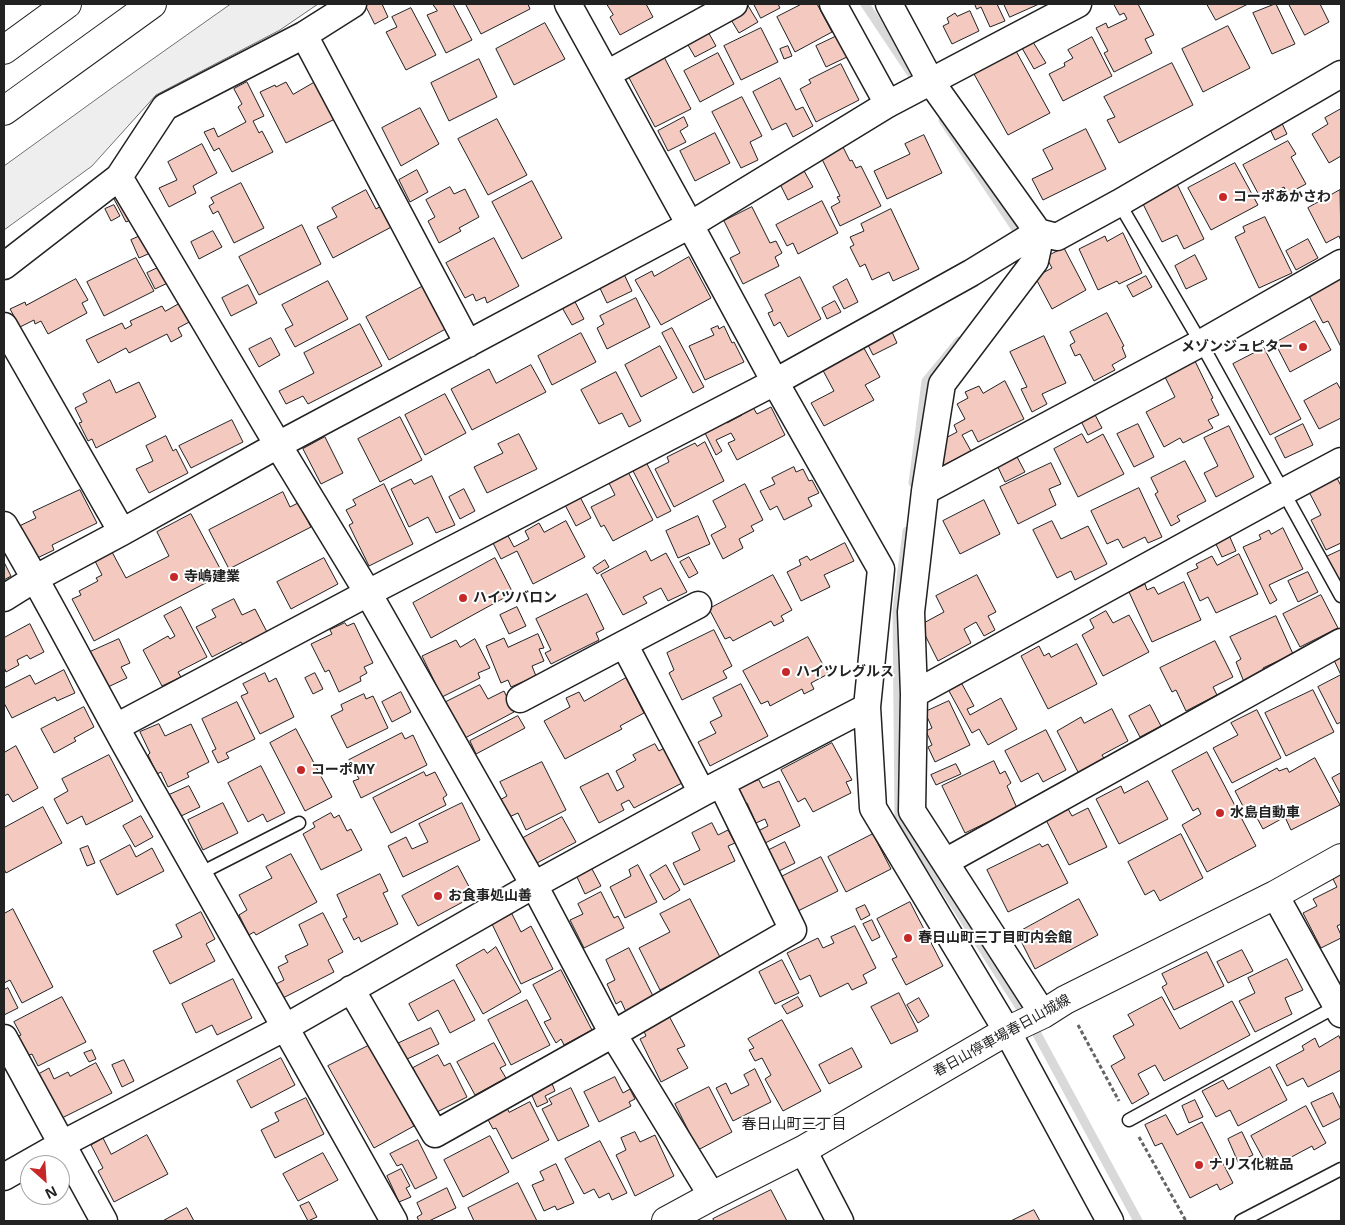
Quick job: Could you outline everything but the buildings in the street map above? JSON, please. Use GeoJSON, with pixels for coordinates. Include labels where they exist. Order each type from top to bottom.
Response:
{"type":"FeatureCollection","features":[{"type":"Feature","properties":{"kind":"main road"},"geometry":{"type":"LineString","coordinates":[[4,50],[67,4]]}},
{"type":"Feature","properties":{"kind":"main road"},"geometry":{"type":"LineString","coordinates":[[4,111],[152,4]]}},
{"type":"Feature","properties":{"kind":"main road","name":"春日山停車場春日山城線"},"geometry":{"type":"LineString","coordinates":[[666,1221],[803,1150],[1007,1031],[1275,895],[1341,858]]}},
{"type":"Feature","properties":{"kind":"street"},"geometry":{"type":"LineString","coordinates":[[4,266],[120,176],[165,107],[304,35],[352,4]]}},
{"type":"Feature","properties":{"kind":"street"},"geometry":{"type":"LineString","coordinates":[[568,4],[775,382],[881,569],[867,707],[873,808],[1007,1031],[1110,1221]]}},
{"type":"Feature","properties":{"kind":"street"},"geometry":{"type":"LineString","coordinates":[[607,74],[734,4]]}},
{"type":"Feature","properties":{"kind":"street"},"geometry":{"type":"LineString","coordinates":[[833,4],[888,104]]}},
{"type":"Feature","properties":{"kind":"street"},"geometry":{"type":"LineString","coordinates":[[890,4],[931,82],[1038,232],[1038,247],[1035,261],[942,384],[925,492],[911,612],[914,694],[912,811],[1043,1014]]}},
{"type":"Feature","properties":{"kind":"street"},"geometry":{"type":"LineString","coordinates":[[4,598],[36,578],[278,445],[690,225],[888,104],[1078,4]]}},
{"type":"Feature","properties":{"kind":"street"},"geometry":{"type":"LineString","coordinates":[[304,35],[468,344]]}},
{"type":"Feature","properties":{"kind":"street"},"geometry":{"type":"LineString","coordinates":[[116,727],[368,593],[775,382],[971,273],[1038,232],[1057,237],[1341,74]]}},
{"type":"Feature","properties":{"kind":"street"},"geometry":{"type":"LineString","coordinates":[[120,176],[278,445],[368,593],[534,886],[613,1034],[712,1196]]}},
{"type":"Feature","properties":{"kind":"street"},"geometry":{"type":"LineString","coordinates":[[925,492],[1201,343],[1341,263]]}},
{"type":"Feature","properties":{"kind":"street"},"geometry":{"type":"LineString","coordinates":[[4,326],[122,532]]}},
{"type":"Feature","properties":{"kind":"street"},"geometry":{"type":"LineString","coordinates":[[914,694],[1341,461]]}},
{"type":"Feature","properties":{"kind":"street"},"geometry":{"type":"LineString","coordinates":[[4,524],[36,578],[116,727],[394,1221]]}},
{"type":"Feature","properties":{"kind":"street"},"geometry":{"type":"LineString","coordinates":[[520,699],[698,605]]}},
{"type":"Feature","properties":{"kind":"street"},"geometry":{"type":"LineString","coordinates":[[945,862],[1341,642]]}},
{"type":"Feature","properties":{"kind":"street"},"geometry":{"type":"LineString","coordinates":[[351,989],[434,1134],[793,930],[711,788],[624,644]]}},
{"type":"Feature","properties":{"kind":"street"},"geometry":{"type":"LineString","coordinates":[[4,1177],[62,1144],[286,1027],[711,788],[867,707]]}},
{"type":"Feature","properties":{"kind":"street"},"geometry":{"type":"LineString","coordinates":[[1275,895],[1339,1010]]}},
{"type":"Feature","properties":{"kind":"street"},"geometry":{"type":"LineString","coordinates":[[4,1038],[104,1221]]}},
{"type":"Feature","properties":{"kind":"street"},"geometry":{"type":"LineString","coordinates":[[803,1150],[840,1221]]}},
{"type":"Feature","properties":{"kind":"lane"},"geometry":{"type":"LineString","coordinates":[[1119,203],[1201,343],[1341,596]]}},
{"type":"Feature","properties":{"kind":"lane"},"geometry":{"type":"LineString","coordinates":[[199,874],[299,822]]}},
{"type":"Feature","properties":{"kind":"lane"},"geometry":{"type":"LineString","coordinates":[[1129,1120],[1339,1010]]}},
{"type":"Feature","properties":{"kind":"lane"},"geometry":{"type":"LineString","coordinates":[[1241,1221],[1341,1169]]}},
{"type":"Feature","properties":{"kind":"shaded area"},"geometry":{"type":"Polygon","coordinates":[[[231,4],[318,4],[280,30],[156,95],[92,166],[4,230],[4,166],[231,4]]]}},
{"type":"Feature","properties":{"kind":"waterway"},"geometry":{"type":"LineString","coordinates":[[865,4],[919,85]]}},
{"type":"Feature","properties":{"kind":"waterway"},"geometry":{"type":"LineString","coordinates":[[943,120],[1018,232],[1019,266],[1015,271]]}},
{"type":"Feature","properties":{"kind":"waterway"},"geometry":{"type":"LineString","coordinates":[[913,483],[926,381],[959,341]]}},
{"type":"Feature","properties":{"kind":"waterway"},"geometry":{"type":"LineString","coordinates":[[907,531],[897,610],[899,817],[1037,1034],[1138,1221]]}},
{"type":"Feature","properties":{"kind":"place","name":"コーポあかさわ"},"geometry":{"type":"Point","coordinates":[1223,197]}},
{"type":"Feature","properties":{"kind":"place","name":"メゾンジュピター"},"geometry":{"type":"Point","coordinates":[1303,347]}},
{"type":"Feature","properties":{"kind":"place","name":"寺嶋建業"},"geometry":{"type":"Point","coordinates":[174,577]}},
{"type":"Feature","properties":{"kind":"place","name":"ハイツバロン"},"geometry":{"type":"Point","coordinates":[463,598]}},
{"type":"Feature","properties":{"kind":"place","name":"ハイツレグルス"},"geometry":{"type":"Point","coordinates":[786,672]}},
{"type":"Feature","properties":{"kind":"place","name":"コーポMY"},"geometry":{"type":"Point","coordinates":[301,770]}},
{"type":"Feature","properties":{"kind":"place","name":"水島自動車"},"geometry":{"type":"Point","coordinates":[1220,813]}},
{"type":"Feature","properties":{"kind":"place","name":"お食事処山善"},"geometry":{"type":"Point","coordinates":[438,896]}},
{"type":"Feature","properties":{"kind":"place","name":"春日山町三丁目町内会館"},"geometry":{"type":"Point","coordinates":[908,938]}},
{"type":"Feature","properties":{"kind":"place","name":"ナリス化粧品"},"geometry":{"type":"Point","coordinates":[1199,1165]}},
{"type":"Feature","properties":{"kind":"district","name":"春日山町三丁目"},"geometry":{"type":"Point","coordinates":[794,1125]}}]}
